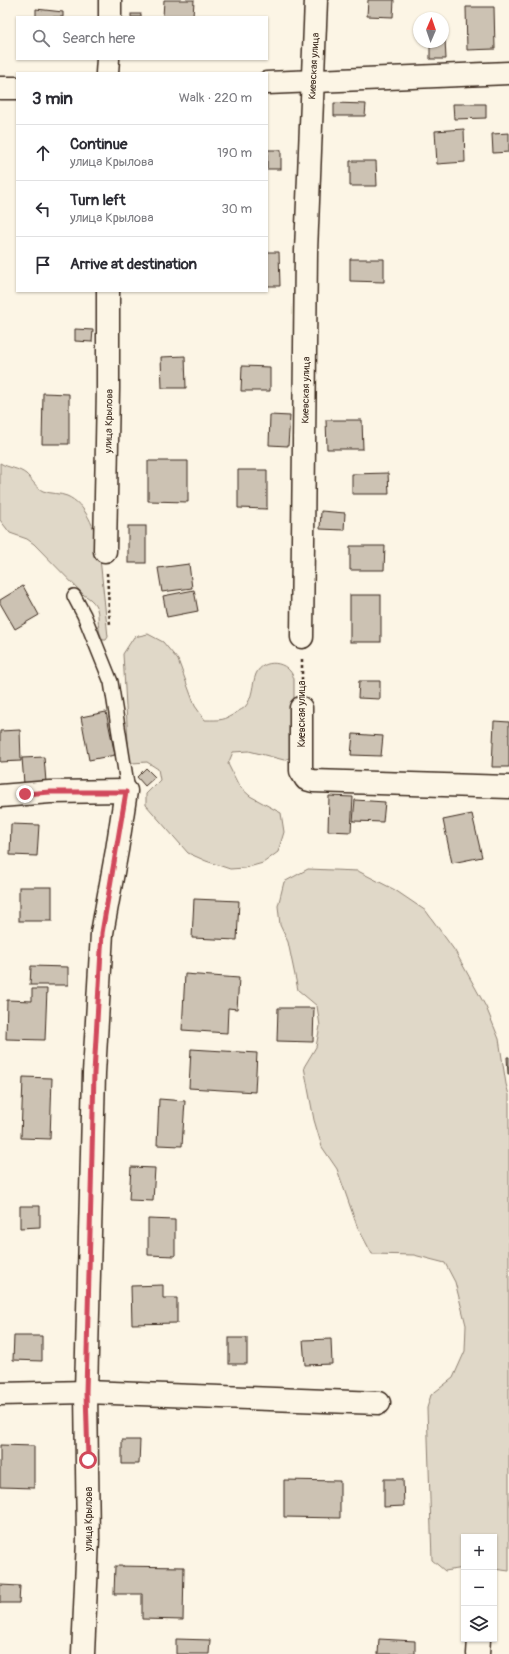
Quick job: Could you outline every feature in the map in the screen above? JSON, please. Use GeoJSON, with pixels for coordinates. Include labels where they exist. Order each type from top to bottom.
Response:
{"type":"FeatureCollection","features":[{"type":"Feature","properties":{"kind":"street"},"geometry":{"type":"LineString","coordinates":[[110,0],[110,16]]}},
{"type":"Feature","properties":{"kind":"street","name":"Киевская улица"},"geometry":{"type":"LineString","coordinates":[[302,637],[306,251],[316,0]]}},
{"type":"Feature","properties":{"kind":"street"},"geometry":{"type":"LineString","coordinates":[[107,72],[108,60]]}},
{"type":"Feature","properties":{"kind":"street"},"geometry":{"type":"LineString","coordinates":[[268,83],[509,73]]}},
{"type":"Feature","properties":{"kind":"street"},"geometry":{"type":"LineString","coordinates":[[0,88],[16,88]]}},
{"type":"Feature","properties":{"kind":"street","name":"улица Крылова"},"geometry":{"type":"LineString","coordinates":[[105,551],[108,292]]}},
{"type":"Feature","properties":{"kind":"street","name":"Киевская улица"},"geometry":{"type":"LineString","coordinates":[[302,708],[301,770],[306,778],[313,781],[509,787]]}},
{"type":"Feature","properties":{"kind":"street"},"geometry":{"type":"LineString","coordinates":[[0,796],[50,792],[126,792]]}},
{"type":"Feature","properties":{"kind":"street","name":"улица Крылова"},"geometry":{"type":"LineString","coordinates":[[83,1654],[88,1539],[86,1392],[94,1073],[102,933],[126,792]]}},
{"type":"Feature","properties":{"kind":"street"},"geometry":{"type":"LineString","coordinates":[[0,1394],[86,1392],[379,1403]]}},
{"type":"Feature","properties":{"kind":"street"},"geometry":{"type":"LineString","coordinates":[[478,1654],[479,1642]]}},
{"type":"Feature","properties":{"kind":"lane"},"geometry":{"type":"LineString","coordinates":[[74,596],[84,614],[111,682],[127,784],[126,792]]}},
{"type":"Feature","properties":{"kind":"path"},"geometry":{"type":"LineString","coordinates":[[105,551],[109,615]]}},
{"type":"Feature","properties":{"kind":"path","name":"Киевская улица"},"geometry":{"type":"LineString","coordinates":[[302,637],[302,708]]}},
{"type":"Feature","properties":{"kind":"shaded area"},"geometry":{"type":"Polygon","coordinates":[[[0,463],[23,472],[38,488],[43,491],[64,495],[74,500],[89,518],[99,548],[108,637],[106,640],[103,640],[100,633],[97,610],[91,600],[84,595],[34,544],[27,539],[10,533],[0,520],[0,463]]]}},
{"type":"Feature","properties":{"kind":"shaded area"},"geometry":{"type":"Polygon","coordinates":[[[148,634],[163,642],[178,660],[195,706],[205,720],[219,720],[233,715],[245,707],[251,695],[256,674],[264,665],[276,663],[287,668],[291,673],[294,679],[294,756],[284,760],[249,751],[233,752],[228,764],[239,786],[250,796],[281,813],[284,832],[278,852],[263,863],[245,868],[230,869],[188,853],[146,805],[146,794],[160,780],[158,769],[147,762],[132,763],[129,759],[123,654],[134,637],[148,634]]]}},
{"type":"Feature","properties":{"kind":"shaded area"},"geometry":{"type":"Polygon","coordinates":[[[308,869],[358,871],[395,890],[426,911],[455,951],[486,1007],[499,1039],[509,1095],[509,1571],[497,1569],[497,1534],[461,1534],[461,1568],[445,1571],[432,1560],[427,1408],[431,1395],[453,1378],[465,1351],[466,1325],[455,1282],[445,1263],[414,1255],[372,1254],[357,1226],[337,1169],[322,1147],[314,1120],[304,1067],[316,1047],[320,1026],[317,1006],[298,990],[288,942],[280,925],[278,906],[284,882],[308,869]]]}},
{"type":"Feature","properties":{"kind":"building"},"geometry":{"type":"Polygon","coordinates":[[[164,0],[194,0],[193,16],[163,16],[164,0]]]}},
{"type":"Feature","properties":{"kind":"building"},"geometry":{"type":"Polygon","coordinates":[[[368,0],[394,0],[393,17],[367,16],[368,0]]]}},
{"type":"Feature","properties":{"kind":"building"},"geometry":{"type":"Polygon","coordinates":[[[466,7],[494,7],[495,49],[467,50],[466,7]]]}},
{"type":"Feature","properties":{"kind":"building"},"geometry":{"type":"Polygon","coordinates":[[[36,9],[63,12],[63,16],[36,16],[36,9]]]}},
{"type":"Feature","properties":{"kind":"building"},"geometry":{"type":"Polygon","coordinates":[[[131,14],[141,14],[141,16],[131,16],[131,14]]]}},
{"type":"Feature","properties":{"kind":"building"},"geometry":{"type":"Polygon","coordinates":[[[430,48],[445,48],[446,59],[430,59],[430,48]]]}},
{"type":"Feature","properties":{"kind":"building"},"geometry":{"type":"Polygon","coordinates":[[[334,103],[366,104],[365,116],[334,116],[334,103]]]}},
{"type":"Feature","properties":{"kind":"building"},"geometry":{"type":"Polygon","coordinates":[[[453,104],[486,104],[486,118],[454,119],[453,104]]]}},
{"type":"Feature","properties":{"kind":"building"},"geometry":{"type":"Polygon","coordinates":[[[464,129],[465,162],[437,164],[435,131],[464,129]]]}},
{"type":"Feature","properties":{"kind":"building"},"geometry":{"type":"Polygon","coordinates":[[[509,133],[509,152],[493,153],[492,134],[509,133]]]}},
{"type":"Feature","properties":{"kind":"building"},"geometry":{"type":"Polygon","coordinates":[[[268,150],[281,150],[281,169],[268,169],[268,150]]]}},
{"type":"Feature","properties":{"kind":"building"},"geometry":{"type":"Polygon","coordinates":[[[350,161],[376,161],[377,186],[350,186],[350,161]]]}},
{"type":"Feature","properties":{"kind":"building"},"geometry":{"type":"Polygon","coordinates":[[[268,252],[279,252],[280,286],[268,286],[268,252]]]}},
{"type":"Feature","properties":{"kind":"building"},"geometry":{"type":"Polygon","coordinates":[[[350,259],[384,259],[384,282],[350,281],[350,259]]]}},
{"type":"Feature","properties":{"kind":"building"},"geometry":{"type":"Polygon","coordinates":[[[75,329],[93,330],[92,342],[75,341],[75,329]]]}},
{"type":"Feature","properties":{"kind":"building"},"geometry":{"type":"Polygon","coordinates":[[[185,356],[186,388],[162,388],[161,357],[185,356]]]}},
{"type":"Feature","properties":{"kind":"building"},"geometry":{"type":"Polygon","coordinates":[[[242,366],[270,367],[270,391],[241,391],[242,366]]]}},
{"type":"Feature","properties":{"kind":"building"},"geometry":{"type":"Polygon","coordinates":[[[43,393],[69,394],[69,444],[42,444],[43,393]]]}},
{"type":"Feature","properties":{"kind":"building"},"geometry":{"type":"Polygon","coordinates":[[[270,415],[290,416],[288,446],[269,445],[270,415]]]}},
{"type":"Feature","properties":{"kind":"building"},"geometry":{"type":"Polygon","coordinates":[[[326,420],[362,420],[363,449],[327,449],[326,420]]]}},
{"type":"Feature","properties":{"kind":"building"},"geometry":{"type":"Polygon","coordinates":[[[148,461],[188,461],[188,502],[148,501],[148,461]]]}},
{"type":"Feature","properties":{"kind":"building"},"geometry":{"type":"Polygon","coordinates":[[[238,470],[267,470],[267,509],[238,508],[238,470]]]}},
{"type":"Feature","properties":{"kind":"building"},"geometry":{"type":"Polygon","coordinates":[[[388,473],[389,494],[352,494],[352,474],[388,473]]]}},
{"type":"Feature","properties":{"kind":"building"},"geometry":{"type":"Polygon","coordinates":[[[321,511],[345,513],[344,530],[320,529],[321,511]]]}},
{"type":"Feature","properties":{"kind":"building"},"geometry":{"type":"Polygon","coordinates":[[[128,526],[146,526],[146,563],[128,563],[128,526]]]}},
{"type":"Feature","properties":{"kind":"building"},"geometry":{"type":"Polygon","coordinates":[[[350,546],[385,546],[384,570],[350,570],[350,546]]]}},
{"type":"Feature","properties":{"kind":"building"},"geometry":{"type":"Polygon","coordinates":[[[189,564],[192,588],[162,592],[158,568],[189,564]]]}},
{"type":"Feature","properties":{"kind":"building"},"geometry":{"type":"Polygon","coordinates":[[[23,586],[39,615],[15,629],[0,603],[0,600],[23,586]]]}},
{"type":"Feature","properties":{"kind":"building"},"geometry":{"type":"Polygon","coordinates":[[[194,590],[198,611],[167,617],[163,596],[194,590]]]}},
{"type":"Feature","properties":{"kind":"building"},"geometry":{"type":"Polygon","coordinates":[[[350,595],[381,595],[381,642],[350,642],[350,595]]]}},
{"type":"Feature","properties":{"kind":"building"},"geometry":{"type":"Polygon","coordinates":[[[359,681],[380,681],[380,699],[358,698],[359,681]]]}},
{"type":"Feature","properties":{"kind":"building"},"geometry":{"type":"Polygon","coordinates":[[[106,712],[115,755],[89,760],[81,717],[106,712]]]}},
{"type":"Feature","properties":{"kind":"building"},"geometry":{"type":"Polygon","coordinates":[[[494,721],[509,722],[509,767],[492,767],[494,721]]]}},
{"type":"Feature","properties":{"kind":"building"},"geometry":{"type":"Polygon","coordinates":[[[20,730],[21,761],[0,762],[0,731],[20,730]]]}},
{"type":"Feature","properties":{"kind":"building"},"geometry":{"type":"Polygon","coordinates":[[[353,734],[383,736],[381,756],[351,755],[353,734]]]}},
{"type":"Feature","properties":{"kind":"building"},"geometry":{"type":"Polygon","coordinates":[[[44,757],[46,782],[24,784],[22,758],[44,757]]]}},
{"type":"Feature","properties":{"kind":"building"},"geometry":{"type":"Polygon","coordinates":[[[146,768],[155,777],[145,786],[137,777],[146,768]]]}},
{"type":"Feature","properties":{"kind":"building"},"geometry":{"type":"Polygon","coordinates":[[[329,796],[353,797],[351,832],[328,831],[329,796]]]}},
{"type":"Feature","properties":{"kind":"building"},"geometry":{"type":"Polygon","coordinates":[[[355,800],[385,802],[383,822],[353,821],[355,800]]]}},
{"type":"Feature","properties":{"kind":"building"},"geometry":{"type":"Polygon","coordinates":[[[472,814],[482,857],[452,863],[443,820],[472,814]]]}},
{"type":"Feature","properties":{"kind":"building"},"geometry":{"type":"Polygon","coordinates":[[[11,824],[39,825],[37,856],[10,855],[11,824]]]}},
{"type":"Feature","properties":{"kind":"building"},"geometry":{"type":"Polygon","coordinates":[[[19,887],[52,887],[52,921],[19,921],[19,887]]]}},
{"type":"Feature","properties":{"kind":"building"},"geometry":{"type":"Polygon","coordinates":[[[194,899],[239,901],[237,940],[192,938],[194,899]]]}},
{"type":"Feature","properties":{"kind":"building"},"geometry":{"type":"Polygon","coordinates":[[[31,966],[68,967],[68,985],[30,985],[31,966]]]}},
{"type":"Feature","properties":{"kind":"building"},"geometry":{"type":"Polygon","coordinates":[[[185,974],[239,978],[237,1009],[228,1008],[227,1033],[182,1030],[185,974]]]}},
{"type":"Feature","properties":{"kind":"building"},"geometry":{"type":"Polygon","coordinates":[[[32,989],[47,989],[45,1040],[6,1039],[7,1000],[32,1001],[32,989]]]}},
{"type":"Feature","properties":{"kind":"building"},"geometry":{"type":"Polygon","coordinates":[[[278,1008],[314,1008],[313,1042],[277,1041],[278,1008]]]}},
{"type":"Feature","properties":{"kind":"building"},"geometry":{"type":"Polygon","coordinates":[[[191,1049],[257,1053],[255,1092],[189,1088],[191,1049]]]}},
{"type":"Feature","properties":{"kind":"building"},"geometry":{"type":"Polygon","coordinates":[[[507,1057],[509,1057],[509,1074],[508,1074],[507,1057]]]}},
{"type":"Feature","properties":{"kind":"building"},"geometry":{"type":"Polygon","coordinates":[[[23,1077],[52,1078],[50,1139],[21,1138],[23,1077]]]}},
{"type":"Feature","properties":{"kind":"building"},"geometry":{"type":"Polygon","coordinates":[[[159,1099],[185,1101],[182,1146],[157,1145],[159,1099]]]}},
{"type":"Feature","properties":{"kind":"building"},"geometry":{"type":"Polygon","coordinates":[[[131,1167],[155,1168],[153,1201],[129,1200],[131,1167]]]}},
{"type":"Feature","properties":{"kind":"building"},"geometry":{"type":"Polygon","coordinates":[[[20,1206],[40,1206],[40,1227],[20,1228],[20,1206]]]}},
{"type":"Feature","properties":{"kind":"building"},"geometry":{"type":"Polygon","coordinates":[[[148,1219],[175,1220],[175,1256],[148,1255],[148,1219]]]}},
{"type":"Feature","properties":{"kind":"building"},"geometry":{"type":"Polygon","coordinates":[[[163,1285],[163,1298],[177,1298],[177,1323],[132,1324],[131,1286],[163,1285]]]}},
{"type":"Feature","properties":{"kind":"building"},"geometry":{"type":"Polygon","coordinates":[[[14,1336],[42,1336],[42,1361],[13,1360],[14,1336]]]}},
{"type":"Feature","properties":{"kind":"building"},"geometry":{"type":"Polygon","coordinates":[[[229,1338],[247,1338],[247,1364],[229,1364],[229,1338]]]}},
{"type":"Feature","properties":{"kind":"building"},"geometry":{"type":"Polygon","coordinates":[[[331,1339],[332,1364],[305,1365],[303,1340],[331,1339]]]}},
{"type":"Feature","properties":{"kind":"building"},"geometry":{"type":"Polygon","coordinates":[[[122,1440],[140,1440],[139,1464],[122,1464],[122,1440]]]}},
{"type":"Feature","properties":{"kind":"building"},"geometry":{"type":"Polygon","coordinates":[[[0,1445],[34,1446],[34,1488],[0,1487],[0,1445]]]}},
{"type":"Feature","properties":{"kind":"building"},"geometry":{"type":"Polygon","coordinates":[[[384,1479],[403,1479],[404,1506],[384,1507],[384,1479]]]}},
{"type":"Feature","properties":{"kind":"building"},"geometry":{"type":"Polygon","coordinates":[[[284,1480],[340,1481],[340,1518],[284,1517],[284,1480]]]}},
{"type":"Feature","properties":{"kind":"building"},"geometry":{"type":"Polygon","coordinates":[[[115,1566],[184,1567],[183,1620],[142,1619],[142,1594],[114,1594],[115,1566]]]}},
{"type":"Feature","properties":{"kind":"building"},"geometry":{"type":"Polygon","coordinates":[[[0,1585],[20,1586],[19,1603],[0,1603],[0,1585]]]}},
{"type":"Feature","properties":{"kind":"building"},"geometry":{"type":"Polygon","coordinates":[[[176,1639],[210,1640],[209,1654],[176,1654],[176,1639]]]}},
{"type":"Feature","properties":{"kind":"building"},"geometry":{"type":"Polygon","coordinates":[[[379,1639],[415,1641],[415,1654],[378,1654],[379,1639]]]}},
{"type":"Feature","properties":{"kind":"route"},"geometry":{"type":"LineString","coordinates":[[25,794],[50,792],[126,792],[102,933],[94,1073],[86,1392],[88,1460]]}}]}
